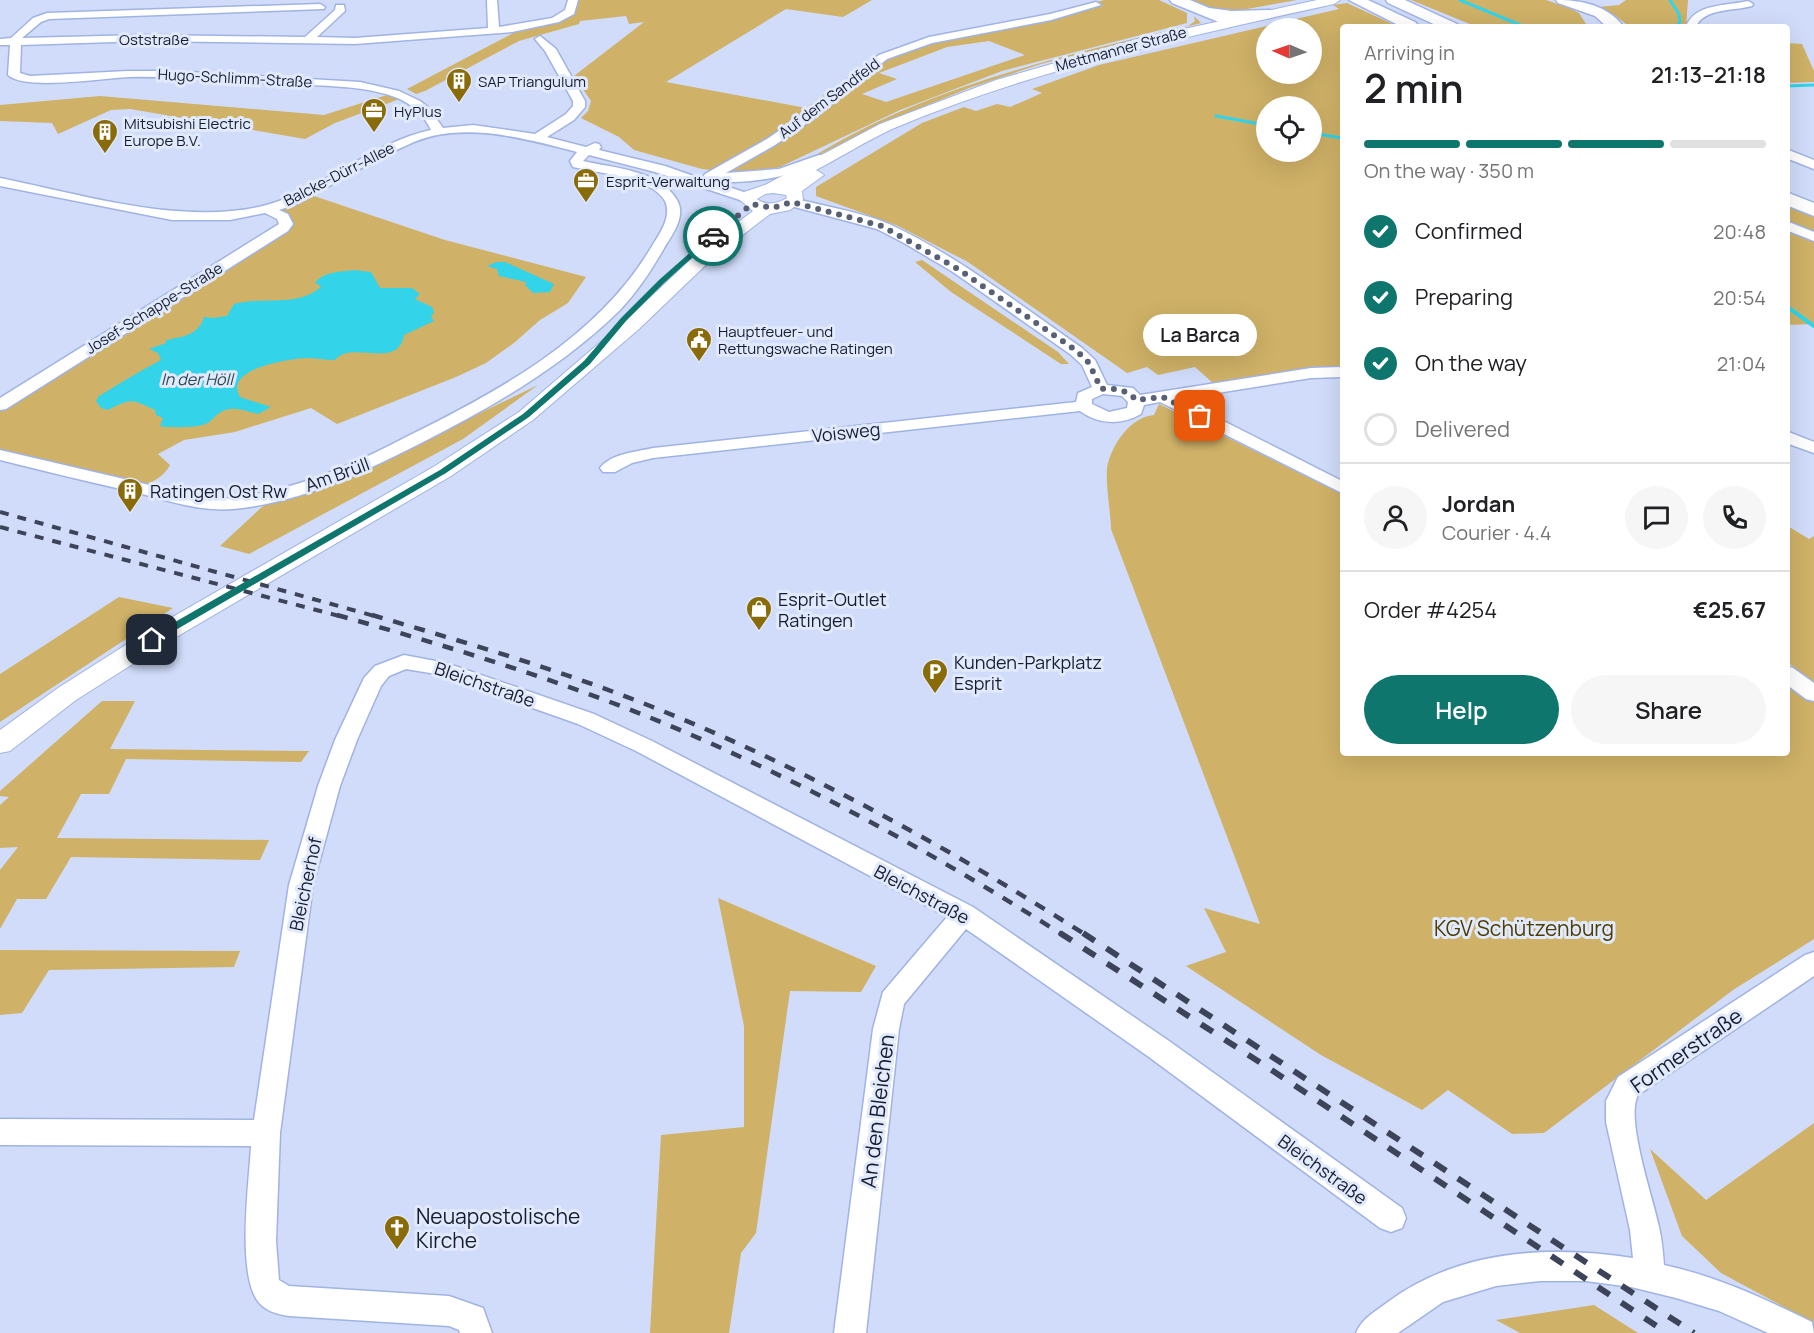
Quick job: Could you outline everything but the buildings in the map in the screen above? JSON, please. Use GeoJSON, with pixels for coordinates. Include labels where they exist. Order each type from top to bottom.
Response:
{"type":"FeatureCollection","features":[{"type":"Feature","properties":{"kind":"highway"},"geometry":{"type":"LineString","coordinates":[[1168,0],[1212,19],[1232,22]]}},
{"type":"Feature","properties":{"kind":"highway"},"geometry":{"type":"LineString","coordinates":[[1177,0],[1212,19],[1232,15],[1270,14]]}},
{"type":"Feature","properties":{"kind":"highway"},"geometry":{"type":"LineString","coordinates":[[1393,0],[1445,24]]}},
{"type":"Feature","properties":{"kind":"highway"},"geometry":{"type":"LineString","coordinates":[[1563,0],[1600,13],[1613,24]]}},
{"type":"Feature","properties":{"kind":"highway"},"geometry":{"type":"LineString","coordinates":[[1360,2],[1408,24]]}},
{"type":"Feature","properties":{"kind":"highway"},"geometry":{"type":"LineString","coordinates":[[1580,6],[1596,19],[1597,24]]}},
{"type":"Feature","properties":{"kind":"highway"},"geometry":{"type":"LineString","coordinates":[[1430,17],[1452,24]]}},
{"type":"Feature","properties":{"kind":"highway"},"geometry":{"type":"LineString","coordinates":[[1790,200],[1814,210]]}},
{"type":"Feature","properties":{"kind":"main road"},"geometry":{"type":"LineString","coordinates":[[1232,22],[1334,0]]}},
{"type":"Feature","properties":{"kind":"main road","name":"Mettmanner Straße"},"geometry":{"type":"LineString","coordinates":[[587,363],[623,320],[661,281],[760,198],[858,140],[1001,82],[1212,19]]}},
{"type":"Feature","properties":{"kind":"main road","name":"Mettmanner Straße"},"geometry":{"type":"LineString","coordinates":[[793,198],[794,189],[801,184],[914,116]]}},
{"type":"Feature","properties":{"kind":"main road","name":"Mettmanner Straße"},"geometry":{"type":"LineString","coordinates":[[0,744],[67,694],[152,640],[443,471],[526,416],[668,292],[730,234],[760,198]]}},
{"type":"Feature","properties":{"kind":"main road"},"geometry":{"type":"LineString","coordinates":[[760,198],[780,207],[793,198]]}},
{"type":"Feature","properties":{"kind":"street"},"geometry":{"type":"LineString","coordinates":[[492,0],[494,31]]}},
{"type":"Feature","properties":{"kind":"street","name":"Oststraße"},"geometry":{"type":"LineString","coordinates":[[0,42],[210,39],[355,41],[494,31],[531,26],[563,17],[570,12],[573,0]]}},
{"type":"Feature","properties":{"kind":"street"},"geometry":{"type":"LineString","coordinates":[[1692,24],[1698,15],[1748,4]]}},
{"type":"Feature","properties":{"kind":"street","name":"Auf dem Sandfeld"},"geometry":{"type":"LineString","coordinates":[[710,177],[771,142],[809,116],[883,57],[928,40],[1052,17],[1096,5]]}},
{"type":"Feature","properties":{"kind":"street"},"geometry":{"type":"LineString","coordinates":[[15,77],[13,72],[15,41],[37,20],[52,15],[320,7]]}},
{"type":"Feature","properties":{"kind":"street"},"geometry":{"type":"LineString","coordinates":[[307,41],[340,11],[340,7]]}},
{"type":"Feature","properties":{"kind":"street"},"geometry":{"type":"LineString","coordinates":[[210,39],[241,9]]}},
{"type":"Feature","properties":{"kind":"street"},"geometry":{"type":"LineString","coordinates":[[537,138],[570,117],[579,107],[579,101],[550,49],[540,39]]}},
{"type":"Feature","properties":{"kind":"street","name":"Hugo-Schlimm-Straße"},"geometry":{"type":"LineString","coordinates":[[0,80],[15,77],[38,80],[128,74],[172,74],[360,85],[411,98],[429,116],[438,131]]}},
{"type":"Feature","properties":{"kind":"street","name":"Balcke-Dürr-Allee"},"geometry":{"type":"LineString","coordinates":[[0,183],[172,216],[214,218],[267,209],[308,194],[402,141],[438,131],[481,130],[537,138],[677,166],[760,198]]}},
{"type":"Feature","properties":{"kind":"street"},"geometry":{"type":"LineString","coordinates":[[710,177],[753,177],[787,172],[858,140]]}},
{"type":"Feature","properties":{"kind":"street","name":"Balcke-Dürr-Allee"},"geometry":{"type":"LineString","coordinates":[[591,149],[760,198]]}},
{"type":"Feature","properties":{"kind":"street","name":"Am Brüll"},"geometry":{"type":"LineString","coordinates":[[0,455],[206,504],[238,503],[283,492],[345,472],[382,457],[526,379],[597,324],[628,291],[648,264],[670,226],[673,217],[672,203],[660,188],[645,181],[578,164],[577,158],[591,149]]}},
{"type":"Feature","properties":{"kind":"street"},"geometry":{"type":"LineString","coordinates":[[1790,155],[1814,165]]}},
{"type":"Feature","properties":{"kind":"street"},"geometry":{"type":"LineString","coordinates":[[793,198],[882,226],[948,264],[1077,351],[1089,363],[1101,389]]}},
{"type":"Feature","properties":{"kind":"street","name":"Josef-Schappe-Straße"},"geometry":{"type":"LineString","coordinates":[[0,405],[283,228],[286,224],[283,217],[267,209]]}},
{"type":"Feature","properties":{"kind":"street"},"geometry":{"type":"LineString","coordinates":[[1790,227],[1814,237]]}},
{"type":"Feature","properties":{"kind":"street"},"geometry":{"type":"LineString","coordinates":[[1136,400],[1135,410],[1113,417],[1096,414],[1084,406],[1083,401],[1088,393],[1101,389],[1127,392],[1136,400],[1311,373],[1340,372]]}},
{"type":"Feature","properties":{"kind":"street"},"geometry":{"type":"LineString","coordinates":[[1163,397],[1340,487]]}},
{"type":"Feature","properties":{"kind":"street","name":"Voisweg"},"geometry":{"type":"LineString","coordinates":[[609,468],[626,459],[653,453],[1084,406]]}},
{"type":"Feature","properties":{"kind":"street"},"geometry":{"type":"LineString","coordinates":[[1790,438],[1814,448]]}},
{"type":"Feature","properties":{"kind":"street","name":"Bleichstraße"},"geometry":{"type":"LineString","coordinates":[[404,662],[439,668],[586,719],[644,746],[964,915],[1159,1049],[1391,1218]]}},
{"type":"Feature","properties":{"kind":"street","name":"Bleicherhof"},"geometry":{"type":"LineString","coordinates":[[404,662],[382,671],[372,683],[346,741],[319,820],[301,885],[266,1132],[261,1241],[264,1280],[268,1290],[276,1298],[289,1301],[449,1311],[472,1318],[476,1333]]}},
{"type":"Feature","properties":{"kind":"street"},"geometry":{"type":"LineString","coordinates":[[1790,676],[1814,694]]}},
{"type":"Feature","properties":{"kind":"street","name":"An den Bleichen"},"geometry":{"type":"LineString","coordinates":[[850,1333],[886,1029],[892,1000],[964,915]]}},
{"type":"Feature","properties":{"kind":"street","name":"Formerstraße"},"geometry":{"type":"LineString","coordinates":[[1650,1276],[1645,1230],[1620,1122],[1620,1101],[1628,1086],[1814,962]]}},
{"type":"Feature","properties":{"kind":"street"},"geometry":{"type":"LineString","coordinates":[[0,1131],[266,1132]]}},
{"type":"Feature","properties":{"kind":"street"},"geometry":{"type":"LineString","coordinates":[[1372,1333],[1429,1292],[1479,1273],[1527,1266],[1584,1267],[1650,1276],[1683,1284],[1728,1298],[1801,1333]]}},
{"type":"Feature","properties":{"kind":"green space"},"geometry":{"type":"Polygon","coordinates":[[[573,0],[872,0],[843,17],[786,9],[666,82],[806,108],[877,57],[923,39],[1046,16],[1104,0],[1159,0],[1187,13],[1187,23],[1002,71],[900,110],[780,167],[760,172],[733,173],[702,169],[634,150],[619,137],[581,118],[588,111],[591,101],[574,76],[644,22],[629,24],[626,16],[580,21],[579,24],[519,41],[425,91],[416,94],[407,89],[517,31],[561,20],[573,0]],[[989,41],[947,47],[879,73],[897,79],[862,94],[886,102],[1025,55],[989,41]]]}},
{"type":"Feature","properties":{"kind":"green space"},"geometry":{"type":"Polygon","coordinates":[[[1182,0],[1297,0],[1236,11],[1210,10],[1182,0]]]}},
{"type":"Feature","properties":{"kind":"green space"},"geometry":{"type":"Polygon","coordinates":[[[1411,0],[1546,0],[1579,13],[1586,24],[1470,24],[1411,0]]]}},
{"type":"Feature","properties":{"kind":"green space"},"geometry":{"type":"Polygon","coordinates":[[[1626,0],[1688,0],[1686,24],[1626,24],[1598,7],[1619,5],[1626,0]]]}},
{"type":"Feature","properties":{"kind":"green space"},"geometry":{"type":"Polygon","coordinates":[[[1347,3],[1392,24],[1340,24],[1340,369],[1302,370],[1214,384],[1195,367],[1158,375],[1147,367],[1127,373],[968,262],[898,226],[816,196],[816,187],[922,123],[964,107],[976,111],[997,104],[1010,107],[1042,93],[1032,89],[1099,65],[1256,28],[1256,84],[1322,84],[1322,18],[1300,18],[1339,9],[1333,5],[1347,3]]]}},
{"type":"Feature","properties":{"kind":"green space"},"geometry":{"type":"Polygon","coordinates":[[[1194,16],[1201,23],[1041,64],[969,88],[886,122],[808,160],[851,135],[944,94],[1041,63],[1188,26],[1195,21],[1194,16]]]}},
{"type":"Feature","properties":{"kind":"green space"},"geometry":{"type":"Polygon","coordinates":[[[1790,43],[1802,44],[1814,71],[1814,82],[1790,83],[1790,43]]]}},
{"type":"Feature","properties":{"kind":"green space"},"geometry":{"type":"Polygon","coordinates":[[[390,94],[402,98],[335,123],[305,139],[130,109],[111,110],[58,134],[52,123],[0,121],[0,105],[100,96],[324,115],[390,94]]]}},
{"type":"Feature","properties":{"kind":"green space"},"geometry":{"type":"Polygon","coordinates":[[[308,194],[445,240],[586,277],[568,303],[540,320],[486,363],[337,424],[311,408],[235,432],[184,440],[158,454],[170,465],[161,476],[140,488],[0,455],[0,405],[286,224],[267,209],[308,194]]]}},
{"type":"Feature","properties":{"kind":"green space"},"geometry":{"type":"Polygon","coordinates":[[[1790,207],[1814,217],[1814,324],[1790,325],[1790,207]]]}},
{"type":"Feature","properties":{"kind":"green space"},"geometry":{"type":"Polygon","coordinates":[[[922,260],[1058,352],[1069,364],[1061,364],[951,292],[915,262],[922,260]]]}},
{"type":"Feature","properties":{"kind":"green space"},"geometry":{"type":"Polygon","coordinates":[[[538,385],[463,439],[249,554],[220,546],[264,505],[355,473],[538,385]]]}},
{"type":"Feature","properties":{"kind":"green space","name":"KGV Schützenburg"},"geometry":{"type":"Polygon","coordinates":[[[1159,404],[1340,493],[1340,756],[1790,756],[1790,683],[1814,700],[1814,939],[1733,990],[1544,1133],[1512,1134],[1448,1090],[1422,1110],[1321,1055],[1186,966],[1226,952],[1204,908],[1260,924],[1111,529],[1107,469],[1114,447],[1138,420],[1154,415],[1159,404]]]}},
{"type":"Feature","properties":{"kind":"green space"},"geometry":{"type":"Polygon","coordinates":[[[1790,527],[1809,539],[1814,536],[1814,683],[1790,664],[1790,527]]]}},
{"type":"Feature","properties":{"kind":"green space"},"geometry":{"type":"Polygon","coordinates":[[[119,597],[173,608],[0,722],[0,674],[119,597]]]}},
{"type":"Feature","properties":{"kind":"green space"},"geometry":{"type":"Polygon","coordinates":[[[102,701],[135,701],[110,749],[309,751],[301,762],[126,759],[109,794],[81,794],[57,838],[269,840],[260,860],[71,857],[46,899],[17,899],[0,929],[0,870],[18,847],[0,848],[0,805],[9,797],[0,796],[0,791],[102,701]]]}},
{"type":"Feature","properties":{"kind":"green space"},"geometry":{"type":"Polygon","coordinates":[[[718,898],[876,966],[861,992],[790,991],[756,1233],[741,1253],[729,1333],[650,1333],[661,1135],[744,1127],[744,1026],[718,898]]]}},
{"type":"Feature","properties":{"kind":"green space"},"geometry":{"type":"Polygon","coordinates":[[[0,950],[240,951],[234,967],[49,970],[22,1013],[0,1015],[0,950]]]}},
{"type":"Feature","properties":{"kind":"green space"},"geometry":{"type":"Polygon","coordinates":[[[1814,1123],[1814,1323],[1721,1273],[1682,1236],[1650,1149],[1706,1200],[1814,1123]]]}},
{"type":"Feature","properties":{"kind":"green space"},"geometry":{"type":"Polygon","coordinates":[[[1594,1305],[1638,1333],[1520,1333],[1496,1320],[1594,1305]]]}},
{"type":"Feature","properties":{"kind":"water"},"geometry":{"type":"Polygon","coordinates":[[[505,262],[554,284],[550,292],[533,293],[525,285],[526,282],[499,276],[497,269],[487,266],[505,262]]]}},
{"type":"Feature","properties":{"kind":"water","name":"In der Höll"},"geometry":{"type":"Polygon","coordinates":[[[354,270],[371,272],[380,288],[412,288],[420,294],[415,299],[432,307],[434,312],[431,317],[434,321],[404,335],[400,346],[393,351],[352,352],[342,354],[335,360],[297,359],[272,363],[248,373],[240,379],[237,387],[240,397],[271,407],[258,414],[228,409],[203,425],[165,427],[160,426],[163,418],[156,415],[155,410],[141,404],[132,401],[108,410],[101,408],[96,401],[99,396],[161,360],[158,353],[149,349],[166,343],[166,340],[194,331],[202,323],[204,317],[227,316],[234,304],[301,297],[321,287],[315,282],[324,276],[354,270]]]}},
{"type":"Feature","properties":{"kind":"waterway"},"geometry":{"type":"LineString","coordinates":[[1460,0],[1518,24]]}},
{"type":"Feature","properties":{"kind":"waterway"},"geometry":{"type":"LineString","coordinates":[[1670,0],[1679,14],[1678,24]]}},
{"type":"Feature","properties":{"kind":"waterway"},"geometry":{"type":"LineString","coordinates":[[1790,86],[1814,85]]}},
{"type":"Feature","properties":{"kind":"waterway"},"geometry":{"type":"LineString","coordinates":[[1216,116],[1256,123]]}},
{"type":"Feature","properties":{"kind":"waterway"},"geometry":{"type":"LineString","coordinates":[[1322,135],[1340,138]]}},
{"type":"Feature","properties":{"kind":"waterway"},"geometry":{"type":"LineString","coordinates":[[1790,309],[1814,326]]}},
{"type":"Feature","properties":{"kind":"railway"},"geometry":{"type":"LineString","coordinates":[[0,512],[378,617]]}},
{"type":"Feature","properties":{"kind":"railway"},"geometry":{"type":"LineString","coordinates":[[0,527],[343,617]]}},
{"type":"Feature","properties":{"kind":"railway"},"geometry":{"type":"LineString","coordinates":[[337,615],[541,677],[621,706],[713,744],[867,820],[1063,935]]}},
{"type":"Feature","properties":{"kind":"railway"},"geometry":{"type":"LineString","coordinates":[[372,615],[557,672],[720,735],[880,814],[933,843],[1086,935]]}},
{"type":"Feature","properties":{"kind":"railway"},"geometry":{"type":"LineString","coordinates":[[1060,933],[1261,1063],[1667,1333]]}},
{"type":"Feature","properties":{"kind":"railway"},"geometry":{"type":"LineString","coordinates":[[1083,933],[1694,1333]]}},
{"type":"Feature","properties":{"kind":"way so far"},"geometry":{"type":"LineString","coordinates":[[713,236],[752,204],[773,208],[792,202],[882,226],[958,269],[1077,351],[1089,363],[1101,389],[1110,388],[1127,392],[1136,400],[1163,397],[1200,416]]}},
{"type":"Feature","properties":{"kind":"place","name":"SAP Triangulum"},"geometry":{"type":"Point","coordinates":[459,104]}},
{"type":"Feature","properties":{"kind":"place","name":"HyPlus"},"geometry":{"type":"Point","coordinates":[374,134]}},
{"type":"Feature","properties":{"kind":"place","name":"Mitsubishi Electric Europe B.V."},"geometry":{"type":"Point","coordinates":[105,155]}},
{"type":"Feature","properties":{"kind":"place","name":"Esprit-Verwaltung"},"geometry":{"type":"Point","coordinates":[586,204]}},
{"type":"Feature","properties":{"kind":"place","name":"Hauptfeuer- und Rettungswache Ratingen"},"geometry":{"type":"Point","coordinates":[699,363]}},
{"type":"Feature","properties":{"kind":"place","name":"La Barca"},"geometry":{"type":"Point","coordinates":[1200,416]}},
{"type":"Feature","properties":{"kind":"place","name":"Ratingen Ost Rw"},"geometry":{"type":"Point","coordinates":[130,514]}},
{"type":"Feature","properties":{"kind":"place","name":"Esprit-Outlet Ratingen"},"geometry":{"type":"Point","coordinates":[759,632]}},
{"type":"Feature","properties":{"kind":"place","name":"Kunden-Parkplatz Esprit"},"geometry":{"type":"Point","coordinates":[935,695]}},
{"type":"Feature","properties":{"kind":"place","name":"Neuapostolische Kirche"},"geometry":{"type":"Point","coordinates":[397,1251]}},
{"type":"Feature","properties":{"kind":"route"},"geometry":{"type":"LineString","coordinates":[[152,640],[443,471],[526,416],[587,363],[623,320],[661,281],[713,236]]}}]}
